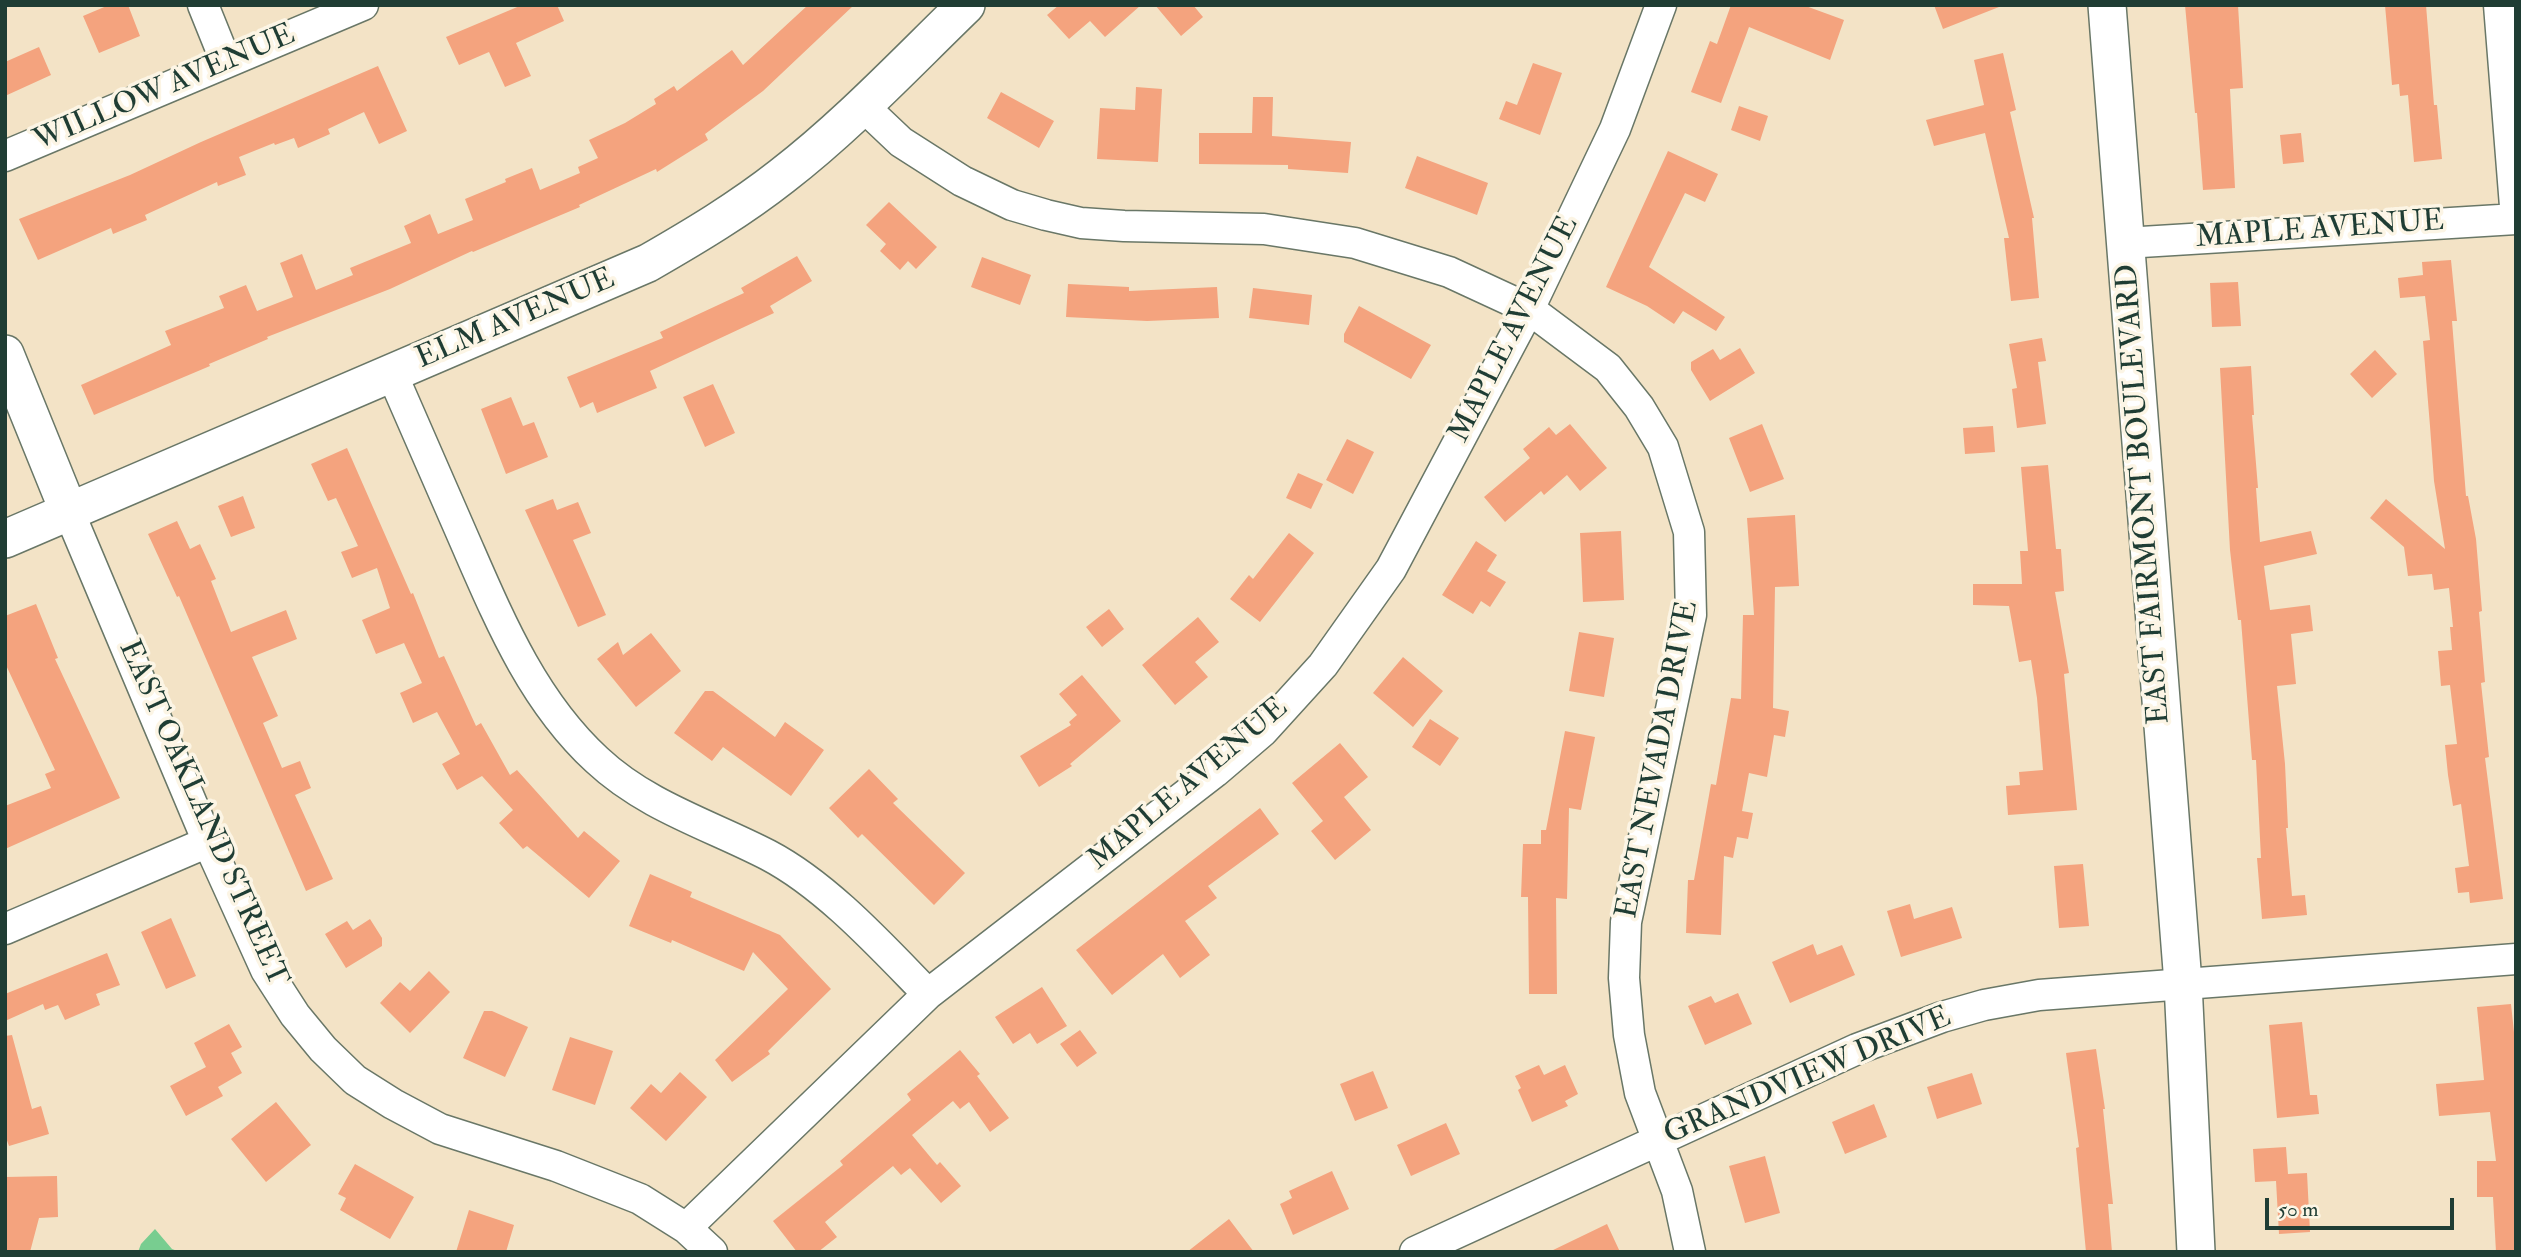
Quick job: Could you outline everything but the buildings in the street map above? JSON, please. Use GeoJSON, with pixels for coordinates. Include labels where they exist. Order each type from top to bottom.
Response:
{"type":"FeatureCollection","features":[{"type":"Feature","properties":{"kind":"street"},"geometry":{"type":"LineString","coordinates":[[203,5],[226,62]]}},
{"type":"Feature","properties":{"kind":"street","name":"WILLOW AVENUE"},"geometry":{"type":"LineString","coordinates":[[5,156],[363,5]]}},
{"type":"Feature","properties":{"kind":"street","name":"ELM AVENUE"},"geometry":{"type":"LineString","coordinates":[[5,539],[648,262],[706,230],[785,174],[863,106],[966,5]]}},
{"type":"Feature","properties":{"kind":"street","name":"MAPLE AVENUE"},"geometry":{"type":"LineString","coordinates":[[686,1227],[928,994],[1215,772],[1263,732],[1323,665],[1391,569],[1529,309],[1615,129],[1661,5]]}},
{"type":"Feature","properties":{"kind":"street","name":"EAST FAIRMONT BOULEVARD"},"geometry":{"type":"LineString","coordinates":[[2107,5],[2183,983],[2196,1252]]}},
{"type":"Feature","properties":{"kind":"street"},"geometry":{"type":"LineString","coordinates":[[2499,5],[2516,219]]}},
{"type":"Feature","properties":{"kind":"street","name":"EAST NEVADA DRIVE"},"geometry":{"type":"LineString","coordinates":[[863,106],[901,142],[962,181],[1012,205],[1046,215],[1081,223],[1124,226],[1264,229],[1355,243],[1449,272],[1529,309],[1608,368],[1639,407],[1663,447],[1689,532],[1691,615],[1626,922],[1624,978],[1629,1035],[1640,1093],[1678,1191],[1690,1252]]}},
{"type":"Feature","properties":{"kind":"street","name":"MAPLE AVENUE"},"geometry":{"type":"LineString","coordinates":[[2125,243],[2516,219]]}},
{"type":"Feature","properties":{"kind":"street","name":"EAST OAKLAND STREET"},"geometry":{"type":"LineString","coordinates":[[5,354],[208,842],[266,970],[309,1032],[355,1080],[393,1104],[440,1129],[603,1183],[640,1199],[686,1227],[712,1252]]}},
{"type":"Feature","properties":{"kind":"street"},"geometry":{"type":"LineString","coordinates":[[392,374],[495,610],[530,679],[560,723],[598,761],[632,789],[682,816],[770,856],[825,894],[873,937],[928,994]]}},
{"type":"Feature","properties":{"kind":"street"},"geometry":{"type":"LineString","coordinates":[[5,929],[208,842]]}},
{"type":"Feature","properties":{"kind":"street","name":"GRANDVIEW DRIVE"},"geometry":{"type":"LineString","coordinates":[[1415,1252],[1857,1049],[1941,1017],[1984,1005],[2039,995],[2516,959]]}},
{"type":"Feature","properties":{"kind":"green space"},"geometry":{"type":"Polygon","coordinates":[[[155,1229],[172,1249],[180,1252],[138,1252],[141,1244],[155,1229]]]}}]}
